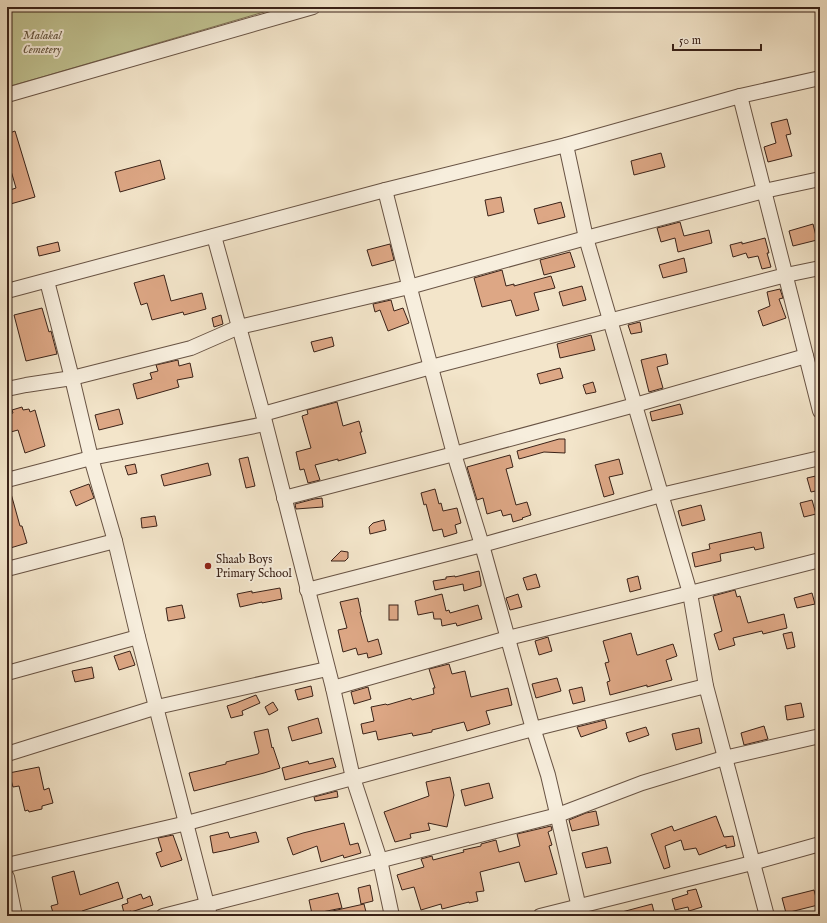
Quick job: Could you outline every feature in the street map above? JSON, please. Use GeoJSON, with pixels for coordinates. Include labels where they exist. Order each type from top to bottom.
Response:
{"type":"FeatureCollection","features":[{"type":"Feature","properties":{"kind":"street"},"geometry":{"type":"LineString","coordinates":[[7,95],[313,7]]}},
{"type":"Feature","properties":{"kind":"street"},"geometry":{"type":"LineString","coordinates":[[7,291],[385,190],[566,145],[740,96],[820,78]]}},
{"type":"Feature","properties":{"kind":"street"},"geometry":{"type":"LineString","coordinates":[[740,96],[820,411]]}},
{"type":"Feature","properties":{"kind":"street"},"geometry":{"type":"LineString","coordinates":[[566,145],[586,238],[690,593],[706,686],[767,916]]}},
{"type":"Feature","properties":{"kind":"street"},"geometry":{"type":"LineString","coordinates":[[7,389],[72,378],[191,348],[239,327],[409,287],[764,191],[820,179]]}},
{"type":"Feature","properties":{"kind":"street"},"geometry":{"type":"LineString","coordinates":[[385,190],[409,287],[454,454],[482,545],[533,729],[548,775],[580,911]]}},
{"type":"Feature","properties":{"kind":"street"},"geometry":{"type":"LineString","coordinates":[[214,236],[264,419],[333,688],[353,778],[380,860],[392,916]]}},
{"type":"Feature","properties":{"kind":"street"},"geometry":{"type":"LineString","coordinates":[[7,480],[91,458],[264,419],[431,367],[786,275],[820,268]]}},
{"type":"Feature","properties":{"kind":"street"},"geometry":{"type":"LineString","coordinates":[[46,280],[91,458],[116,541],[138,637],[209,911]]}},
{"type":"Feature","properties":{"kind":"street"},"geometry":{"type":"LineString","coordinates":[[284,498],[635,405],[806,356]]}},
{"type":"Feature","properties":{"kind":"street"},"geometry":{"type":"LineString","coordinates":[[307,590],[482,545],[661,495],[820,458]]}},
{"type":"Feature","properties":{"kind":"street"},"geometry":{"type":"LineString","coordinates":[[7,570],[116,541]]}},
{"type":"Feature","properties":{"kind":"street"},"geometry":{"type":"LineString","coordinates":[[333,688],[508,638],[820,560]]}},
{"type":"Feature","properties":{"kind":"street"},"geometry":{"type":"LineString","coordinates":[[7,673],[138,637]]}},
{"type":"Feature","properties":{"kind":"street"},"geometry":{"type":"LineString","coordinates":[[7,754],[157,707],[327,669]]}},
{"type":"Feature","properties":{"kind":"street"},"geometry":{"type":"LineString","coordinates":[[7,865],[187,823],[533,729],[706,686]]}},
{"type":"Feature","properties":{"kind":"street"},"geometry":{"type":"LineString","coordinates":[[163,916],[209,911],[380,860],[558,815],[642,783],[724,758],[820,736]]}},
{"type":"Feature","properties":{"kind":"street"},"geometry":{"type":"LineString","coordinates":[[540,916],[580,911],[820,844]]}},
{"type":"Feature","properties":{"kind":"street"},"geometry":{"type":"LineString","coordinates":[[7,877],[15,916]]}},
{"type":"Feature","properties":{"kind":"green space","name":"Malakal Cemetery"},"geometry":{"type":"Polygon","coordinates":[[[7,7],[281,7],[7,87],[7,7]]]}},
{"type":"Feature","properties":{"kind":"building"},"geometry":{"type":"Polygon","coordinates":[[[787,119],[791,134],[786,135],[792,156],[768,162],[764,147],[776,143],[771,123],[787,119]]]}},
{"type":"Feature","properties":{"kind":"building"},"geometry":{"type":"Polygon","coordinates":[[[15,131],[35,197],[7,205],[7,191],[16,188],[7,157],[7,134],[15,131]]]}},
{"type":"Feature","properties":{"kind":"building"},"geometry":{"type":"Polygon","coordinates":[[[661,153],[665,167],[634,175],[631,161],[661,153]]]}},
{"type":"Feature","properties":{"kind":"building"},"geometry":{"type":"Polygon","coordinates":[[[160,160],[165,179],[120,192],[115,172],[160,160]]]}},
{"type":"Feature","properties":{"kind":"building"},"geometry":{"type":"Polygon","coordinates":[[[501,197],[504,212],[488,216],[485,200],[501,197]]]}},
{"type":"Feature","properties":{"kind":"building"},"geometry":{"type":"Polygon","coordinates":[[[561,202],[565,217],[538,224],[534,209],[561,202]]]}},
{"type":"Feature","properties":{"kind":"building"},"geometry":{"type":"Polygon","coordinates":[[[680,222],[684,236],[709,230],[712,243],[678,252],[675,238],[661,242],[657,228],[680,222]]]}},
{"type":"Feature","properties":{"kind":"building"},"geometry":{"type":"Polygon","coordinates":[[[813,224],[817,240],[793,246],[789,231],[813,224]]]}},
{"type":"Feature","properties":{"kind":"building"},"geometry":{"type":"Polygon","coordinates":[[[765,238],[771,267],[762,269],[758,256],[748,258],[746,253],[733,257],[730,245],[742,242],[742,244],[765,238]]]}},
{"type":"Feature","properties":{"kind":"building"},"geometry":{"type":"Polygon","coordinates":[[[58,242],[60,251],[39,256],[37,247],[58,242]]]}},
{"type":"Feature","properties":{"kind":"building"},"geometry":{"type":"Polygon","coordinates":[[[390,244],[394,260],[372,266],[367,250],[390,244]]]}},
{"type":"Feature","properties":{"kind":"building"},"geometry":{"type":"Polygon","coordinates":[[[570,252],[575,267],[544,275],[540,260],[570,252]]]}},
{"type":"Feature","properties":{"kind":"building"},"geometry":{"type":"Polygon","coordinates":[[[684,258],[687,272],[663,278],[659,265],[684,258]]]}},
{"type":"Feature","properties":{"kind":"building"},"geometry":{"type":"Polygon","coordinates":[[[502,270],[506,286],[514,284],[514,286],[551,276],[555,288],[534,293],[539,310],[516,316],[511,300],[482,307],[474,278],[502,270]]]}},
{"type":"Feature","properties":{"kind":"building"},"geometry":{"type":"Polygon","coordinates":[[[164,275],[171,301],[202,293],[206,309],[184,315],[183,312],[152,320],[147,303],[141,305],[134,283],[164,275]]]}},
{"type":"Feature","properties":{"kind":"building"},"geometry":{"type":"Polygon","coordinates":[[[582,286],[586,300],[563,306],[559,292],[582,286]]]}},
{"type":"Feature","properties":{"kind":"building"},"geometry":{"type":"Polygon","coordinates":[[[780,289],[783,298],[779,299],[786,318],[763,326],[758,311],[770,306],[767,292],[780,289]]]}},
{"type":"Feature","properties":{"kind":"building"},"geometry":{"type":"Polygon","coordinates":[[[391,300],[394,311],[403,308],[409,323],[388,331],[380,310],[375,312],[373,304],[391,300]]]}},
{"type":"Feature","properties":{"kind":"building"},"geometry":{"type":"Polygon","coordinates":[[[42,308],[49,332],[51,331],[57,354],[26,361],[14,315],[42,308]]]}},
{"type":"Feature","properties":{"kind":"building"},"geometry":{"type":"Polygon","coordinates":[[[221,315],[223,324],[214,327],[212,318],[221,315]]]}},
{"type":"Feature","properties":{"kind":"building"},"geometry":{"type":"Polygon","coordinates":[[[640,322],[642,332],[631,334],[628,325],[640,322]]]}},
{"type":"Feature","properties":{"kind":"building"},"geometry":{"type":"Polygon","coordinates":[[[591,335],[595,350],[560,358],[557,344],[591,335]]]}},
{"type":"Feature","properties":{"kind":"building"},"geometry":{"type":"Polygon","coordinates":[[[332,337],[334,346],[314,352],[311,342],[332,337]]]}},
{"type":"Feature","properties":{"kind":"building"},"geometry":{"type":"Polygon","coordinates":[[[666,354],[668,364],[657,367],[663,388],[649,392],[641,360],[666,354]]]}},
{"type":"Feature","properties":{"kind":"building"},"geometry":{"type":"Polygon","coordinates":[[[178,360],[179,366],[190,363],[193,377],[177,380],[179,387],[137,399],[133,384],[152,379],[150,373],[158,371],[156,365],[178,360]]]}},
{"type":"Feature","properties":{"kind":"building"},"geometry":{"type":"Polygon","coordinates":[[[560,368],[563,378],[540,384],[537,374],[560,368]]]}},
{"type":"Feature","properties":{"kind":"building"},"geometry":{"type":"Polygon","coordinates":[[[593,382],[596,392],[586,394],[583,385],[593,382]]]}},
{"type":"Feature","properties":{"kind":"building"},"geometry":{"type":"Polygon","coordinates":[[[337,402],[343,426],[359,421],[362,432],[360,432],[366,453],[338,461],[338,459],[315,465],[320,480],[308,483],[304,469],[300,470],[296,452],[311,448],[302,416],[308,414],[307,410],[337,402]]]}},
{"type":"Feature","properties":{"kind":"building"},"geometry":{"type":"Polygon","coordinates":[[[680,404],[683,414],[652,421],[650,412],[680,404]]]}},
{"type":"Feature","properties":{"kind":"building"},"geometry":{"type":"Polygon","coordinates":[[[22,407],[23,410],[29,409],[30,412],[35,410],[45,446],[25,453],[18,430],[7,433],[7,415],[13,413],[12,410],[22,407]]]}},
{"type":"Feature","properties":{"kind":"building"},"geometry":{"type":"Polygon","coordinates":[[[119,409],[123,424],[99,430],[95,415],[119,409]]]}},
{"type":"Feature","properties":{"kind":"building"},"geometry":{"type":"Polygon","coordinates":[[[559,439],[565,439],[565,453],[544,452],[519,459],[517,451],[559,439]]]}},
{"type":"Feature","properties":{"kind":"building"},"geometry":{"type":"Polygon","coordinates":[[[510,455],[513,467],[506,469],[516,505],[527,502],[531,515],[513,522],[511,514],[503,516],[501,510],[487,514],[483,498],[477,500],[467,467],[510,455]]]}},
{"type":"Feature","properties":{"kind":"building"},"geometry":{"type":"Polygon","coordinates":[[[248,457],[255,486],[246,488],[239,459],[248,457]]]}},
{"type":"Feature","properties":{"kind":"building"},"geometry":{"type":"Polygon","coordinates":[[[619,459],[623,474],[609,477],[614,494],[604,497],[595,465],[619,459]]]}},
{"type":"Feature","properties":{"kind":"building"},"geometry":{"type":"Polygon","coordinates":[[[208,463],[211,475],[164,486],[161,475],[208,463]]]}},
{"type":"Feature","properties":{"kind":"building"},"geometry":{"type":"Polygon","coordinates":[[[135,464],[137,473],[128,475],[125,466],[135,464]]]}},
{"type":"Feature","properties":{"kind":"building"},"geometry":{"type":"Polygon","coordinates":[[[820,475],[820,490],[811,492],[807,478],[820,475]]]}},
{"type":"Feature","properties":{"kind":"building"},"geometry":{"type":"Polygon","coordinates":[[[89,484],[94,498],[76,506],[70,491],[89,484]]]}},
{"type":"Feature","properties":{"kind":"building"},"geometry":{"type":"Polygon","coordinates":[[[435,489],[439,504],[441,503],[443,511],[457,508],[461,523],[455,525],[457,533],[444,537],[442,529],[433,531],[426,504],[424,505],[421,493],[435,489]]]}},
{"type":"Feature","properties":{"kind":"building"},"geometry":{"type":"Polygon","coordinates":[[[7,490],[10,490],[20,526],[22,526],[27,543],[7,549],[7,490]]]}},
{"type":"Feature","properties":{"kind":"building"},"geometry":{"type":"Polygon","coordinates":[[[322,498],[323,507],[296,509],[295,504],[322,498]]]}},
{"type":"Feature","properties":{"kind":"building"},"geometry":{"type":"Polygon","coordinates":[[[812,500],[816,514],[804,517],[800,503],[812,500]]]}},
{"type":"Feature","properties":{"kind":"building"},"geometry":{"type":"Polygon","coordinates":[[[701,505],[705,520],[682,526],[678,511],[701,505]]]}},
{"type":"Feature","properties":{"kind":"building"},"geometry":{"type":"Polygon","coordinates":[[[155,516],[157,526],[142,528],[141,518],[155,516]]]}},
{"type":"Feature","properties":{"kind":"building"},"geometry":{"type":"Polygon","coordinates":[[[384,520],[386,530],[370,534],[369,527],[373,523],[384,520]]]}},
{"type":"Feature","properties":{"kind":"building"},"geometry":{"type":"Polygon","coordinates":[[[761,532],[764,548],[755,550],[754,547],[720,554],[721,561],[695,567],[692,553],[710,549],[709,544],[761,532]]]}},
{"type":"Feature","properties":{"kind":"building"},"geometry":{"type":"Polygon","coordinates":[[[341,551],[348,552],[348,558],[345,561],[331,561],[341,551]]]}},
{"type":"Feature","properties":{"kind":"building"},"geometry":{"type":"Polygon","coordinates":[[[479,571],[481,586],[464,591],[463,584],[435,590],[433,581],[479,571]]]}},
{"type":"Feature","properties":{"kind":"building"},"geometry":{"type":"Polygon","coordinates":[[[536,574],[540,587],[527,590],[523,578],[536,574]]]}},
{"type":"Feature","properties":{"kind":"building"},"geometry":{"type":"Polygon","coordinates":[[[638,576],[641,589],[630,592],[627,579],[638,576]]]}},
{"type":"Feature","properties":{"kind":"building"},"geometry":{"type":"Polygon","coordinates":[[[280,588],[282,599],[240,607],[237,594],[280,588]]]}},
{"type":"Feature","properties":{"kind":"building"},"geometry":{"type":"Polygon","coordinates":[[[735,590],[737,597],[740,596],[748,623],[784,614],[787,628],[763,634],[762,631],[733,638],[735,645],[719,650],[714,634],[722,631],[713,596],[735,590]]]}},
{"type":"Feature","properties":{"kind":"building"},"geometry":{"type":"Polygon","coordinates":[[[812,593],[815,604],[797,608],[794,598],[812,593]]]}},
{"type":"Feature","properties":{"kind":"building"},"geometry":{"type":"Polygon","coordinates":[[[442,594],[446,611],[449,610],[450,613],[478,605],[482,619],[457,626],[456,623],[442,626],[441,619],[434,619],[433,612],[418,615],[415,601],[442,594]]]}},
{"type":"Feature","properties":{"kind":"building"},"geometry":{"type":"Polygon","coordinates":[[[518,594],[522,607],[510,610],[506,598],[518,594]]]}},
{"type":"Feature","properties":{"kind":"building"},"geometry":{"type":"Polygon","coordinates":[[[358,598],[368,642],[378,639],[382,654],[368,658],[367,653],[358,655],[356,648],[343,652],[338,630],[347,628],[340,602],[358,598]]]}},
{"type":"Feature","properties":{"kind":"building"},"geometry":{"type":"Polygon","coordinates":[[[182,605],[185,618],[168,621],[166,608],[182,605]]]}},
{"type":"Feature","properties":{"kind":"building"},"geometry":{"type":"Polygon","coordinates":[[[389,605],[398,605],[398,620],[389,620],[389,605]]]}},
{"type":"Feature","properties":{"kind":"building"},"geometry":{"type":"Polygon","coordinates":[[[792,632],[795,647],[787,649],[783,634],[792,632]]]}},
{"type":"Feature","properties":{"kind":"building"},"geometry":{"type":"Polygon","coordinates":[[[631,633],[637,655],[673,644],[677,656],[666,660],[672,680],[610,695],[607,682],[610,681],[605,663],[609,662],[603,641],[631,633]]]}},
{"type":"Feature","properties":{"kind":"building"},"geometry":{"type":"Polygon","coordinates":[[[548,637],[552,651],[539,655],[535,641],[548,637]]]}},
{"type":"Feature","properties":{"kind":"building"},"geometry":{"type":"Polygon","coordinates":[[[130,651],[135,665],[119,670],[114,656],[130,651]]]}},
{"type":"Feature","properties":{"kind":"building"},"geometry":{"type":"Polygon","coordinates":[[[449,664],[452,674],[465,671],[471,697],[508,688],[512,705],[486,711],[490,724],[467,731],[464,722],[413,736],[412,733],[378,740],[376,731],[363,734],[361,724],[374,721],[371,707],[387,705],[411,698],[412,700],[434,694],[433,688],[435,688],[429,669],[449,664]]]}},
{"type":"Feature","properties":{"kind":"building"},"geometry":{"type":"Polygon","coordinates":[[[92,667],[94,678],[75,682],[72,671],[92,667]]]}},
{"type":"Feature","properties":{"kind":"building"},"geometry":{"type":"Polygon","coordinates":[[[557,678],[561,691],[536,698],[532,684],[557,678]]]}},
{"type":"Feature","properties":{"kind":"building"},"geometry":{"type":"Polygon","coordinates":[[[311,686],[313,696],[298,700],[295,690],[311,686]]]}},
{"type":"Feature","properties":{"kind":"building"},"geometry":{"type":"Polygon","coordinates":[[[368,687],[371,699],[354,704],[351,692],[368,687]]]}},
{"type":"Feature","properties":{"kind":"building"},"geometry":{"type":"Polygon","coordinates":[[[582,687],[585,701],[573,704],[569,690],[582,687]]]}},
{"type":"Feature","properties":{"kind":"building"},"geometry":{"type":"Polygon","coordinates":[[[256,695],[260,703],[242,711],[243,715],[231,718],[227,706],[256,695]]]}},
{"type":"Feature","properties":{"kind":"building"},"geometry":{"type":"Polygon","coordinates":[[[273,702],[278,710],[269,715],[265,707],[273,702]]]}},
{"type":"Feature","properties":{"kind":"building"},"geometry":{"type":"Polygon","coordinates":[[[801,703],[804,717],[787,720],[785,706],[801,703]]]}},
{"type":"Feature","properties":{"kind":"building"},"geometry":{"type":"Polygon","coordinates":[[[318,718],[322,733],[292,741],[288,727],[318,718]]]}},
{"type":"Feature","properties":{"kind":"building"},"geometry":{"type":"Polygon","coordinates":[[[605,720],[607,728],[581,737],[577,727],[605,720]]]}},
{"type":"Feature","properties":{"kind":"building"},"geometry":{"type":"Polygon","coordinates":[[[764,726],[768,739],[744,745],[741,733],[764,726]]]}},
{"type":"Feature","properties":{"kind":"building"},"geometry":{"type":"Polygon","coordinates":[[[646,727],[649,735],[629,742],[626,733],[646,727]]]}},
{"type":"Feature","properties":{"kind":"building"},"geometry":{"type":"Polygon","coordinates":[[[699,728],[702,743],[676,750],[672,734],[699,728]]]}},
{"type":"Feature","properties":{"kind":"building"},"geometry":{"type":"Polygon","coordinates":[[[268,729],[272,748],[273,747],[280,768],[194,791],[189,773],[258,754],[259,752],[254,732],[268,729]]]}},
{"type":"Feature","properties":{"kind":"building"},"geometry":{"type":"Polygon","coordinates":[[[333,758],[336,767],[285,780],[282,768],[308,761],[309,764],[333,758]]]}},
{"type":"Feature","properties":{"kind":"building"},"geometry":{"type":"Polygon","coordinates":[[[39,767],[44,790],[49,788],[53,803],[42,806],[42,809],[29,812],[28,810],[25,811],[19,786],[13,787],[9,773],[39,767]]]}},
{"type":"Feature","properties":{"kind":"building"},"geometry":{"type":"Polygon","coordinates":[[[450,777],[454,795],[447,827],[428,823],[430,830],[410,834],[411,838],[395,842],[384,812],[429,796],[426,782],[450,777]]]}},
{"type":"Feature","properties":{"kind":"building"},"geometry":{"type":"Polygon","coordinates":[[[489,783],[493,798],[465,806],[461,790],[489,783]]]}},
{"type":"Feature","properties":{"kind":"building"},"geometry":{"type":"Polygon","coordinates":[[[337,791],[338,797],[315,801],[314,797],[337,791]]]}},
{"type":"Feature","properties":{"kind":"building"},"geometry":{"type":"Polygon","coordinates":[[[596,811],[599,825],[572,831],[569,820],[586,813],[596,811]]]}},
{"type":"Feature","properties":{"kind":"building"},"geometry":{"type":"Polygon","coordinates":[[[716,816],[724,837],[733,836],[735,846],[726,848],[726,845],[699,855],[696,848],[684,850],[681,840],[665,846],[670,867],[664,869],[651,834],[672,826],[674,831],[716,816]]]}},
{"type":"Feature","properties":{"kind":"building"},"geometry":{"type":"Polygon","coordinates":[[[344,823],[350,845],[358,843],[361,853],[344,858],[343,855],[321,862],[317,846],[293,855],[287,838],[344,823]]]}},
{"type":"Feature","properties":{"kind":"building"},"geometry":{"type":"Polygon","coordinates":[[[551,826],[552,830],[548,832],[552,845],[549,846],[557,874],[525,882],[519,862],[480,872],[484,891],[476,892],[478,901],[442,909],[441,904],[421,910],[414,887],[402,890],[397,875],[424,867],[421,859],[432,856],[433,860],[464,852],[463,850],[481,846],[481,844],[496,840],[499,852],[520,846],[517,834],[551,826]]]}},
{"type":"Feature","properties":{"kind":"building"},"geometry":{"type":"Polygon","coordinates":[[[228,832],[230,838],[256,832],[259,842],[213,853],[210,836],[228,832]]]}},
{"type":"Feature","properties":{"kind":"building"},"geometry":{"type":"Polygon","coordinates":[[[173,835],[182,860],[161,867],[156,853],[162,851],[158,838],[173,835]]]}},
{"type":"Feature","properties":{"kind":"building"},"geometry":{"type":"Polygon","coordinates":[[[607,847],[611,863],[586,868],[582,853],[607,847]]]}},
{"type":"Feature","properties":{"kind":"building"},"geometry":{"type":"Polygon","coordinates":[[[74,871],[80,895],[118,882],[123,898],[82,911],[83,914],[75,916],[54,916],[51,906],[58,904],[52,877],[74,871]]]}},
{"type":"Feature","properties":{"kind":"building"},"geometry":{"type":"Polygon","coordinates":[[[370,885],[373,901],[361,904],[358,888],[370,885]]]}},
{"type":"Feature","properties":{"kind":"building"},"geometry":{"type":"Polygon","coordinates":[[[696,889],[702,907],[689,911],[688,907],[675,910],[672,899],[688,894],[687,891],[696,889]]]}},
{"type":"Feature","properties":{"kind":"building"},"geometry":{"type":"Polygon","coordinates":[[[814,890],[818,905],[786,913],[782,898],[814,890]]]}},
{"type":"Feature","properties":{"kind":"building"},"geometry":{"type":"Polygon","coordinates":[[[338,893],[342,908],[312,914],[309,900],[338,893]]]}},
{"type":"Feature","properties":{"kind":"building"},"geometry":{"type":"Polygon","coordinates":[[[141,894],[143,899],[150,896],[153,905],[124,913],[122,905],[128,903],[127,899],[141,894]]]}},
{"type":"Feature","properties":{"kind":"building"},"geometry":{"type":"Polygon","coordinates":[[[364,904],[367,916],[329,916],[328,912],[364,904]]]}},
{"type":"Feature","properties":{"kind":"building"},"geometry":{"type":"Polygon","coordinates":[[[652,904],[655,916],[619,916],[618,913],[652,904]]]}},
{"type":"Feature","properties":{"kind":"place","name":"Shaab Boys Primary School"},"geometry":{"type":"Point","coordinates":[208,566]}}]}
